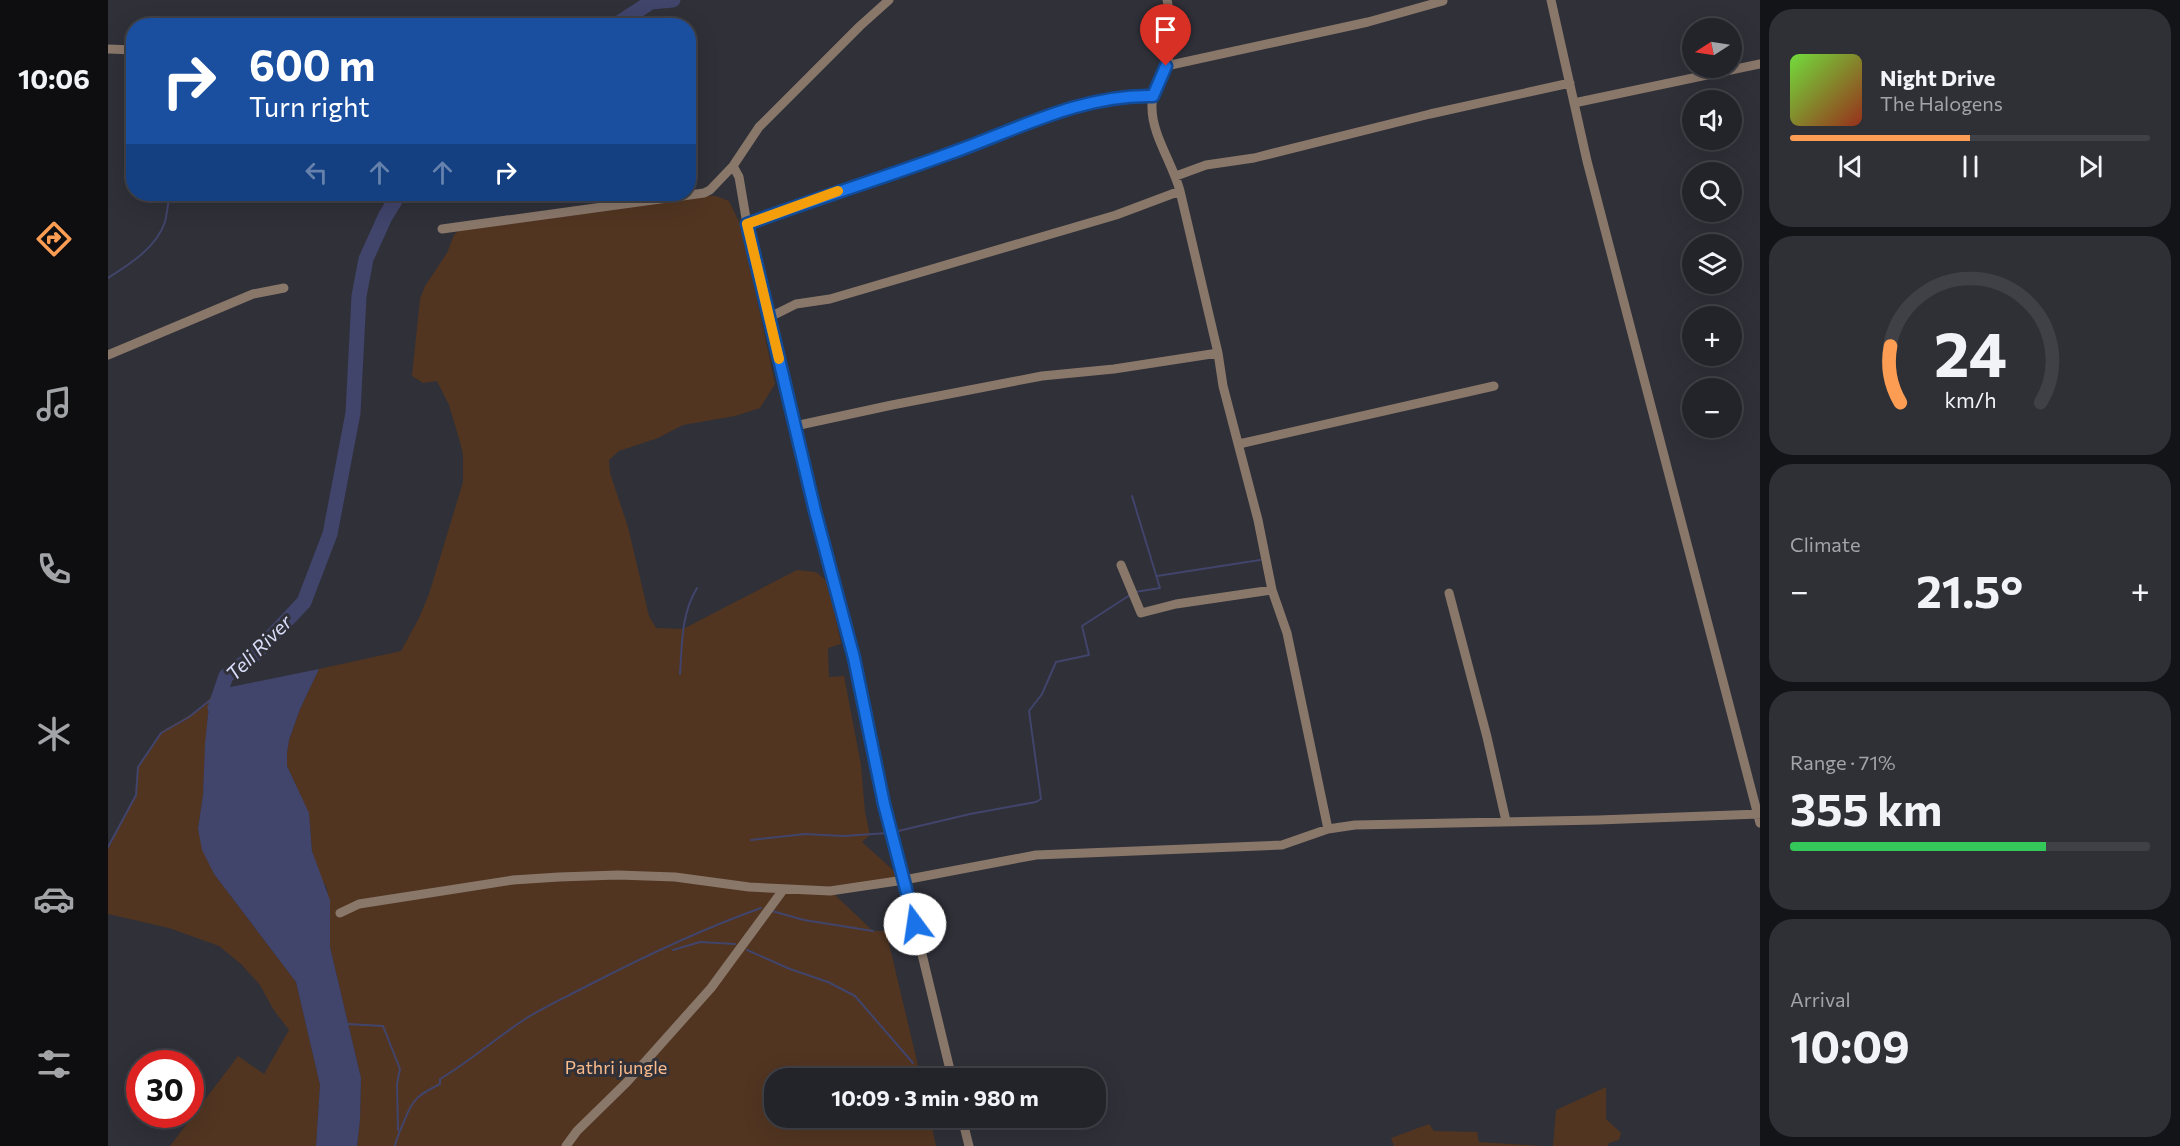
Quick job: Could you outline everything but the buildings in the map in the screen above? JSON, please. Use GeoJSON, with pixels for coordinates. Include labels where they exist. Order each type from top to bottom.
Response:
{"type":"FeatureCollection","features":[{"type":"Feature","properties":{"kind":"street"},"geometry":{"type":"LineString","coordinates":[[696,194],[710,190],[733,166],[759,127],[889,0]]}},
{"type":"Feature","properties":{"kind":"street"},"geometry":{"type":"LineString","coordinates":[[1167,0],[1173,29],[1166,66],[1153,96],[1151,109],[1162,148],[1176,176],[1180,191],[1218,353],[1223,386],[1239,444],[1272,590],[1287,633],[1328,829]]}},
{"type":"Feature","properties":{"kind":"street"},"geometry":{"type":"LineString","coordinates":[[340,913],[359,904],[513,880],[618,875],[675,877],[783,890],[830,891],[904,880],[1036,855],[1282,845],[1328,829],[1355,825],[1759,817],[1685,543],[1645,378],[1587,161],[1551,0]]}},
{"type":"Feature","properties":{"kind":"street"},"geometry":{"type":"LineString","coordinates":[[1166,66],[1368,22],[1443,1]]}},
{"type":"Feature","properties":{"kind":"street"},"geometry":{"type":"LineString","coordinates":[[108,49],[126,50]]}},
{"type":"Feature","properties":{"kind":"street"},"geometry":{"type":"LineString","coordinates":[[1574,103],[1760,64]]}},
{"type":"Feature","properties":{"kind":"street"},"geometry":{"type":"LineString","coordinates":[[1176,176],[1206,165],[1254,158],[1430,114],[1570,83]]}},
{"type":"Feature","properties":{"kind":"street"},"geometry":{"type":"LineString","coordinates":[[747,224],[953,153],[1017,126],[1082,106],[1132,95],[1153,96]]}},
{"type":"Feature","properties":{"kind":"street"},"geometry":{"type":"LineString","coordinates":[[733,166],[739,177],[747,224],[815,511],[854,658],[884,804],[950,1068]]}},
{"type":"Feature","properties":{"kind":"street"},"geometry":{"type":"LineString","coordinates":[[770,317],[796,304],[830,299],[1116,215],[1180,191]]}},
{"type":"Feature","properties":{"kind":"street"},"geometry":{"type":"LineString","coordinates":[[442,229],[646,201]]}},
{"type":"Feature","properties":{"kind":"street"},"geometry":{"type":"LineString","coordinates":[[108,355],[253,294],[284,288]]}},
{"type":"Feature","properties":{"kind":"street"},"geometry":{"type":"LineString","coordinates":[[795,426],[1042,376],[1114,369],[1218,353]]}},
{"type":"Feature","properties":{"kind":"street"},"geometry":{"type":"LineString","coordinates":[[1239,444],[1494,386]]}},
{"type":"Feature","properties":{"kind":"street"},"geometry":{"type":"LineString","coordinates":[[1121,565],[1141,613],[1176,604],[1272,590]]}},
{"type":"Feature","properties":{"kind":"street"},"geometry":{"type":"LineString","coordinates":[[1449,593],[1487,737],[1506,821]]}},
{"type":"Feature","properties":{"kind":"street"},"geometry":{"type":"LineString","coordinates":[[566,1146],[577,1131],[627,1082],[711,988],[783,890]]}},
{"type":"Feature","properties":{"kind":"street"},"geometry":{"type":"LineString","coordinates":[[964,1128],[969,1146]]}},
{"type":"Feature","properties":{"kind":"green space","name":"Pathri jungle"},"geometry":{"type":"Polygon","coordinates":[[[696,195],[716,196],[729,201],[742,228],[775,384],[760,408],[735,416],[683,425],[658,438],[619,451],[609,460],[610,473],[628,527],[649,616],[656,628],[683,629],[797,570],[816,572],[829,583],[841,644],[828,648],[829,677],[844,676],[861,765],[865,812],[870,835],[862,842],[904,880],[831,891],[873,931],[886,931],[919,1068],[764,1068],[764,1128],[932,1128],[936,1146],[357,1146],[361,1078],[330,947],[327,888],[320,877],[312,851],[310,826],[287,766],[287,753],[300,709],[319,669],[401,651],[429,594],[463,482],[463,455],[449,405],[437,381],[423,383],[412,376],[420,299],[425,286],[447,253],[454,235],[467,223],[622,201],[696,201],[696,195]]]}},
{"type":"Feature","properties":{"kind":"green space"},"geometry":{"type":"Polygon","coordinates":[[[216,690],[208,714],[203,795],[198,829],[214,874],[296,982],[320,1085],[316,1146],[170,1146],[184,1128],[204,1128],[204,1101],[238,1056],[264,1074],[289,1030],[273,1009],[260,985],[241,964],[219,946],[169,928],[108,914],[108,847],[136,795],[138,767],[162,731],[202,708],[216,690]]]}},
{"type":"Feature","properties":{"kind":"green space"},"geometry":{"type":"Polygon","coordinates":[[[1606,1087],[1606,1119],[1621,1133],[1619,1140],[1609,1143],[1608,1146],[1553,1146],[1556,1110],[1606,1087]]]}},
{"type":"Feature","properties":{"kind":"green space"},"geometry":{"type":"Polygon","coordinates":[[[1429,1124],[1434,1131],[1477,1132],[1479,1142],[1542,1146],[1394,1146],[1391,1138],[1429,1124]]]}},
{"type":"Feature","properties":{"kind":"water"},"geometry":{"type":"Polygon","coordinates":[[[319,669],[300,709],[289,740],[287,766],[309,813],[312,851],[330,900],[330,947],[361,1078],[357,1146],[316,1146],[320,1085],[296,982],[214,874],[202,850],[198,829],[203,795],[208,714],[216,690],[319,669]]]}},
{"type":"Feature","properties":{"kind":"waterway","name":"Teli River"},"geometry":{"type":"LineString","coordinates":[[626,18],[651,2],[673,0]]}},
{"type":"Feature","properties":{"kind":"waterway","name":"Teli River"},"geometry":{"type":"LineString","coordinates":[[108,278],[141,255],[155,240],[165,222],[169,201]]}},
{"type":"Feature","properties":{"kind":"waterway","name":"Teli River"},"geometry":{"type":"LineString","coordinates":[[215,708],[226,676],[252,657],[304,602],[330,534],[353,413],[359,296],[366,259],[395,201]]}},
{"type":"Feature","properties":{"kind":"waterway"},"geometry":{"type":"LineString","coordinates":[[1132,496],[1160,588],[1135,592]]}},
{"type":"Feature","properties":{"kind":"waterway"},"geometry":{"type":"LineString","coordinates":[[1157,576],[1260,560]]}},
{"type":"Feature","properties":{"kind":"waterway"},"geometry":{"type":"LineString","coordinates":[[680,674],[685,619],[697,588]]}},
{"type":"Feature","properties":{"kind":"waterway"},"geometry":{"type":"LineString","coordinates":[[894,832],[970,814],[1036,802],[1041,799],[1029,711],[1042,694],[1056,662],[1089,655],[1082,626],[1130,595]]}},
{"type":"Feature","properties":{"kind":"waterway"},"geometry":{"type":"LineString","coordinates":[[108,847],[136,795],[138,767],[161,733],[189,717],[214,697]]}},
{"type":"Feature","properties":{"kind":"waterway"},"geometry":{"type":"LineString","coordinates":[[751,840],[805,834],[843,836],[889,833]]}},
{"type":"Feature","properties":{"kind":"waterway"},"geometry":{"type":"LineString","coordinates":[[395,1146],[408,1112],[418,1097],[440,1084],[440,1079],[519,1023],[551,1004],[651,954],[694,934],[761,908]]}},
{"type":"Feature","properties":{"kind":"waterway"},"geometry":{"type":"LineString","coordinates":[[772,911],[804,920],[873,931]]}},
{"type":"Feature","properties":{"kind":"waterway"},"geometry":{"type":"LineString","coordinates":[[673,950],[700,942],[735,944]]}},
{"type":"Feature","properties":{"kind":"waterway"},"geometry":{"type":"LineString","coordinates":[[747,950],[790,969],[828,982],[855,996],[913,1063]]}},
{"type":"Feature","properties":{"kind":"waterway"},"geometry":{"type":"LineString","coordinates":[[347,1024],[383,1026],[400,1069],[397,1084],[398,1130]]}},
{"type":"Feature","properties":{"kind":"slow traffic"},"geometry":{"type":"LineString","coordinates":[[779,359],[747,224],[838,191]]}},
{"type":"Feature","properties":{"kind":"route"},"geometry":{"type":"LineString","coordinates":[[915,924],[884,804],[854,658],[815,511],[747,224],[953,153],[1017,126],[1060,112],[1132,95],[1153,96],[1166,66]]}}]}
